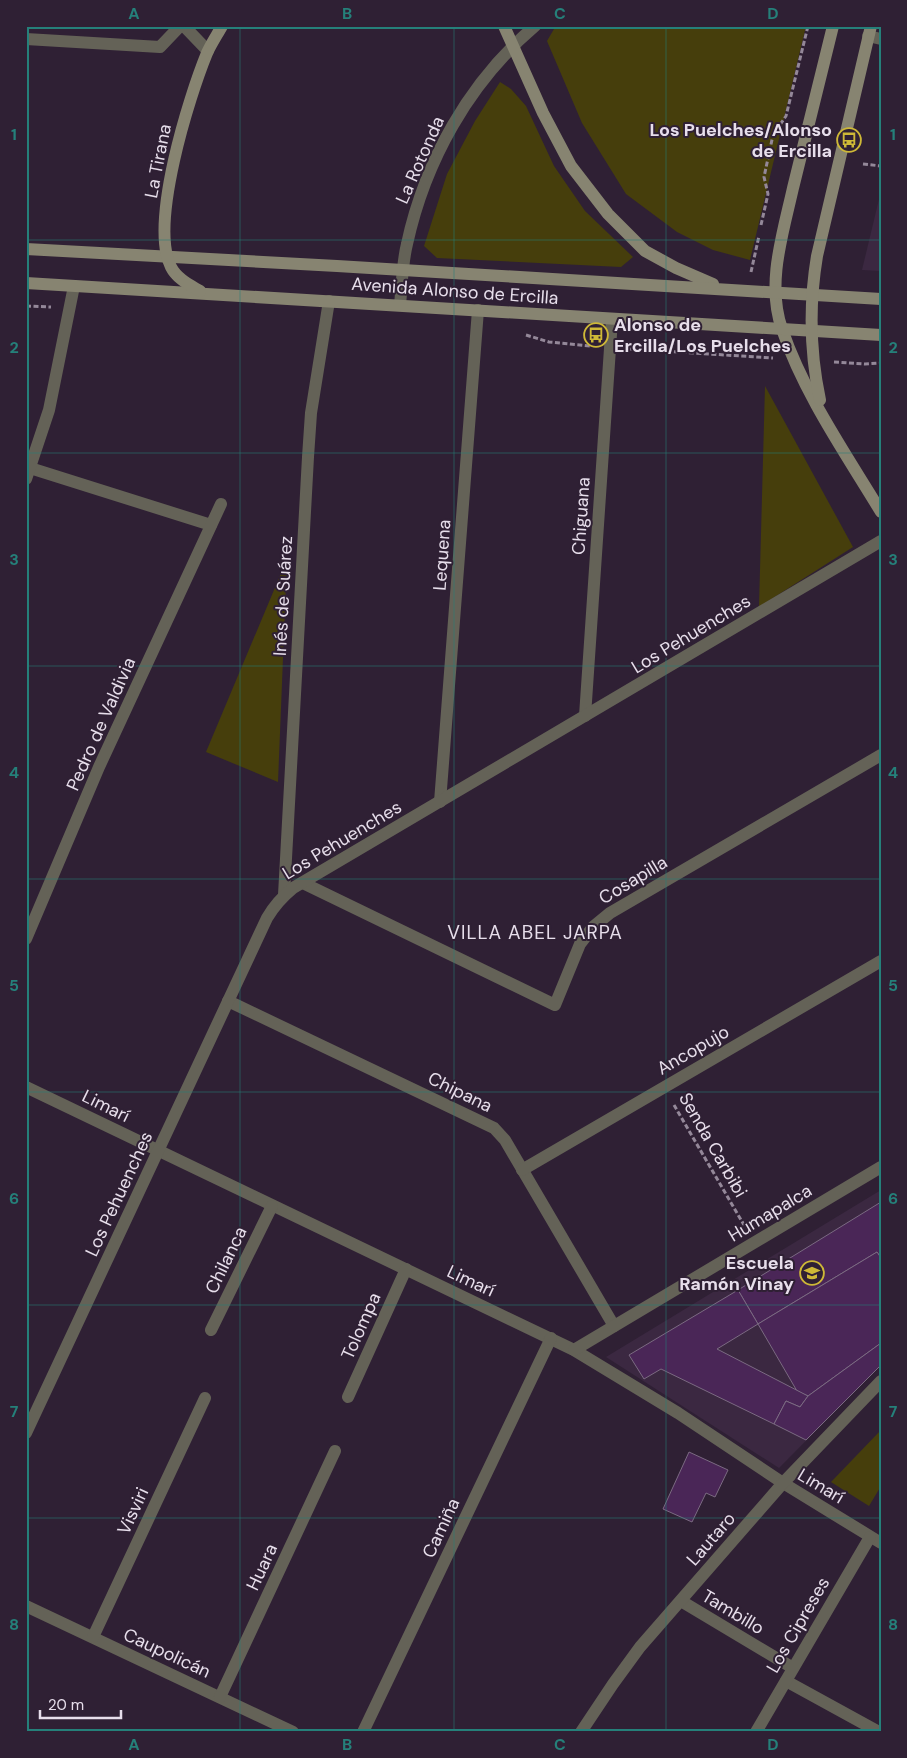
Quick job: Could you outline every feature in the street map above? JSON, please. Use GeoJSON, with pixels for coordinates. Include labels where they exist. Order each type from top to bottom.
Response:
{"type":"FeatureCollection","features":[{"type":"Feature","properties":{"kind":"main road","name":"La Tirana"},"geometry":{"type":"LineString","coordinates":[[204,293],[182,281],[172,270],[166,257],[164,233],[166,203],[183,122],[208,51],[222,26]]}},
{"type":"Feature","properties":{"kind":"main road"},"geometry":{"type":"LineString","coordinates":[[504,26],[543,113],[572,166],[608,214],[645,251],[676,268],[722,288]]}},
{"type":"Feature","properties":{"kind":"main road"},"geometry":{"type":"LineString","coordinates":[[833,26],[803,143],[779,253],[776,292],[782,329],[798,368],[822,413],[881,512]]}},
{"type":"Feature","properties":{"kind":"main road"},"geometry":{"type":"LineString","coordinates":[[822,413],[814,375],[812,331],[811,294],[816,256],[873,34]]}},
{"type":"Feature","properties":{"kind":"main road","name":"Avenida Alonso de Ercilla"},"geometry":{"type":"LineString","coordinates":[[26,249],[881,298]]}},
{"type":"Feature","properties":{"kind":"main road","name":"Avenida Alonso de Ercilla"},"geometry":{"type":"LineString","coordinates":[[26,283],[881,336]]}},
{"type":"Feature","properties":{"kind":"street"},"geometry":{"type":"LineString","coordinates":[[26,40],[160,47],[180,26]]}},
{"type":"Feature","properties":{"kind":"street"},"geometry":{"type":"LineString","coordinates":[[184,26],[208,51]]}},
{"type":"Feature","properties":{"kind":"street","name":"La Rotonda"},"geometry":{"type":"LineString","coordinates":[[400,305],[406,246],[415,213],[439,151],[456,119],[477,89],[499,61],[535,26]]}},
{"type":"Feature","properties":{"kind":"street"},"geometry":{"type":"LineString","coordinates":[[74,286],[48,410],[28,473],[211,525]]}},
{"type":"Feature","properties":{"kind":"street","name":"Inés de Suárez"},"geometry":{"type":"LineString","coordinates":[[284,895],[308,448],[317,374],[329,301]]}},
{"type":"Feature","properties":{"kind":"street","name":"Lequena"},"geometry":{"type":"LineString","coordinates":[[440,802],[478,310]]}},
{"type":"Feature","properties":{"kind":"street","name":"Chiguana"},"geometry":{"type":"LineString","coordinates":[[585,716],[612,319]]}},
{"type":"Feature","properties":{"kind":"street","name":"Pedro de Valdivia"},"geometry":{"type":"LineString","coordinates":[[26,938],[99,767],[221,504]]}},
{"type":"Feature","properties":{"kind":"street","name":"Los Pehuenches"},"geometry":{"type":"LineString","coordinates":[[26,1433],[267,918],[274,906],[284,895],[881,541]]}},
{"type":"Feature","properties":{"kind":"street","name":"Cosapilla"},"geometry":{"type":"LineString","coordinates":[[303,882],[555,1005],[580,944],[593,927],[610,913],[881,755]]}},
{"type":"Feature","properties":{"kind":"street","name":"Ancopujo"},"geometry":{"type":"LineString","coordinates":[[522,1170],[881,961]]}},
{"type":"Feature","properties":{"kind":"street","name":"Chipana"},"geometry":{"type":"LineString","coordinates":[[228,1001],[494,1128],[505,1140],[614,1326]]}},
{"type":"Feature","properties":{"kind":"street","name":"Limarí"},"geometry":{"type":"LineString","coordinates":[[26,1087],[574,1350],[678,1413],[783,1483],[875,1540]]}},
{"type":"Feature","properties":{"kind":"street","name":"Humapalca"},"geometry":{"type":"LineString","coordinates":[[574,1350],[881,1167]]}},
{"type":"Feature","properties":{"kind":"street","name":"Chilanca"},"geometry":{"type":"LineString","coordinates":[[211,1330],[272,1206]]}},
{"type":"Feature","properties":{"kind":"street","name":"Tolompa"},"geometry":{"type":"LineString","coordinates":[[348,1397],[406,1269]]}},
{"type":"Feature","properties":{"kind":"street","name":"Camiña"},"geometry":{"type":"LineString","coordinates":[[363,1732],[551,1338]]}},
{"type":"Feature","properties":{"kind":"street","name":"Lautaro"},"geometry":{"type":"LineString","coordinates":[[583,1731],[613,1684],[640,1647],[783,1483],[881,1381]]}},
{"type":"Feature","properties":{"kind":"street","name":"Visviri"},"geometry":{"type":"LineString","coordinates":[[93,1637],[205,1398]]}},
{"type":"Feature","properties":{"kind":"street","name":"Huara"},"geometry":{"type":"LineString","coordinates":[[220,1697],[335,1451]]}},
{"type":"Feature","properties":{"kind":"street","name":"Los Cipreses"},"geometry":{"type":"LineString","coordinates":[[756,1732],[793,1668],[875,1540]]}},
{"type":"Feature","properties":{"kind":"street","name":"Tambillo"},"geometry":{"type":"LineString","coordinates":[[681,1601],[793,1668]]}},
{"type":"Feature","properties":{"kind":"street","name":"Caupolicán"},"geometry":{"type":"LineString","coordinates":[[26,1606],[293,1732]]}},
{"type":"Feature","properties":{"kind":"street"},"geometry":{"type":"LineString","coordinates":[[786,1681],[879,1732]]}},
{"type":"Feature","properties":{"kind":"path"},"geometry":{"type":"LineString","coordinates":[[743,273],[751,274],[768,194],[764,177],[773,135],[786,116],[808,26]]}},
{"type":"Feature","properties":{"kind":"path"},"geometry":{"type":"LineString","coordinates":[[863,164],[881,166]]}},
{"type":"Feature","properties":{"kind":"path","name":"Senda Carbibi"},"geometry":{"type":"LineString","coordinates":[[664,1087],[755,1242]]}},
{"type":"Feature","properties":{"kind":"shaded area"},"geometry":{"type":"Polygon","coordinates":[[[557,26],[806,26],[750,260],[713,250],[677,232],[626,194],[582,123],[547,41],[557,26]]]}},
{"type":"Feature","properties":{"kind":"shaded area"},"geometry":{"type":"Polygon","coordinates":[[[500,82],[511,89],[526,106],[554,166],[585,211],[633,257],[621,267],[437,258],[424,246],[447,174],[475,121],[500,82]]]}},
{"type":"Feature","properties":{"kind":"shaded area"},"geometry":{"type":"Polygon","coordinates":[[[881,191],[881,271],[862,270],[881,191]]]}},
{"type":"Feature","properties":{"kind":"shaded area"},"geometry":{"type":"Polygon","coordinates":[[[765,386],[853,547],[759,607],[765,386]]]}},
{"type":"Feature","properties":{"kind":"shaded area"},"geometry":{"type":"Polygon","coordinates":[[[287,559],[278,782],[206,752],[287,559]]]}},
{"type":"Feature","properties":{"kind":"shaded area","name":"Escuela Ramón Vinay"},"geometry":{"type":"Polygon","coordinates":[[[881,1190],[881,1365],[779,1468],[606,1357],[881,1190]]]}},
{"type":"Feature","properties":{"kind":"shaded area"},"geometry":{"type":"Polygon","coordinates":[[[881,1430],[881,1486],[869,1506],[831,1482],[881,1430]]]}},
{"type":"Feature","properties":{"kind":"building"},"geometry":{"type":"Polygon","coordinates":[[[881,1202],[881,1258],[877,1252],[758,1324],[738,1290],[881,1202]]]}},
{"type":"Feature","properties":{"kind":"building"},"geometry":{"type":"Polygon","coordinates":[[[877,1252],[881,1258],[881,1343],[808,1396],[797,1391],[758,1324],[877,1252]]]}},
{"type":"Feature","properties":{"kind":"building"},"geometry":{"type":"Polygon","coordinates":[[[738,1290],[758,1324],[717,1349],[808,1396],[800,1407],[786,1401],[774,1424],[661,1369],[644,1379],[629,1355],[738,1290]]]}},
{"type":"Feature","properties":{"kind":"building"},"geometry":{"type":"Polygon","coordinates":[[[881,1343],[881,1365],[806,1440],[774,1424],[786,1401],[800,1407],[808,1396],[881,1343]]]}},
{"type":"Feature","properties":{"kind":"building"},"geometry":{"type":"Polygon","coordinates":[[[689,1452],[728,1470],[715,1497],[706,1493],[692,1522],[663,1509],[689,1452]]]}},
{"type":"Feature","properties":{"kind":"place","name":"Los Puelches/Alonso de Ercilla"},"geometry":{"type":"Point","coordinates":[849,140]}},
{"type":"Feature","properties":{"kind":"place","name":"Alonso de Ercilla/Los Puelches"},"geometry":{"type":"Point","coordinates":[596,335]}},
{"type":"Feature","properties":{"kind":"place","name":"Escuela Ramón Vinay"},"geometry":{"type":"Point","coordinates":[812,1273]}},
{"type":"Feature","properties":{"kind":"district","name":"VILLA ABEL JARPA"},"geometry":{"type":"Point","coordinates":[535,932]}}]}
